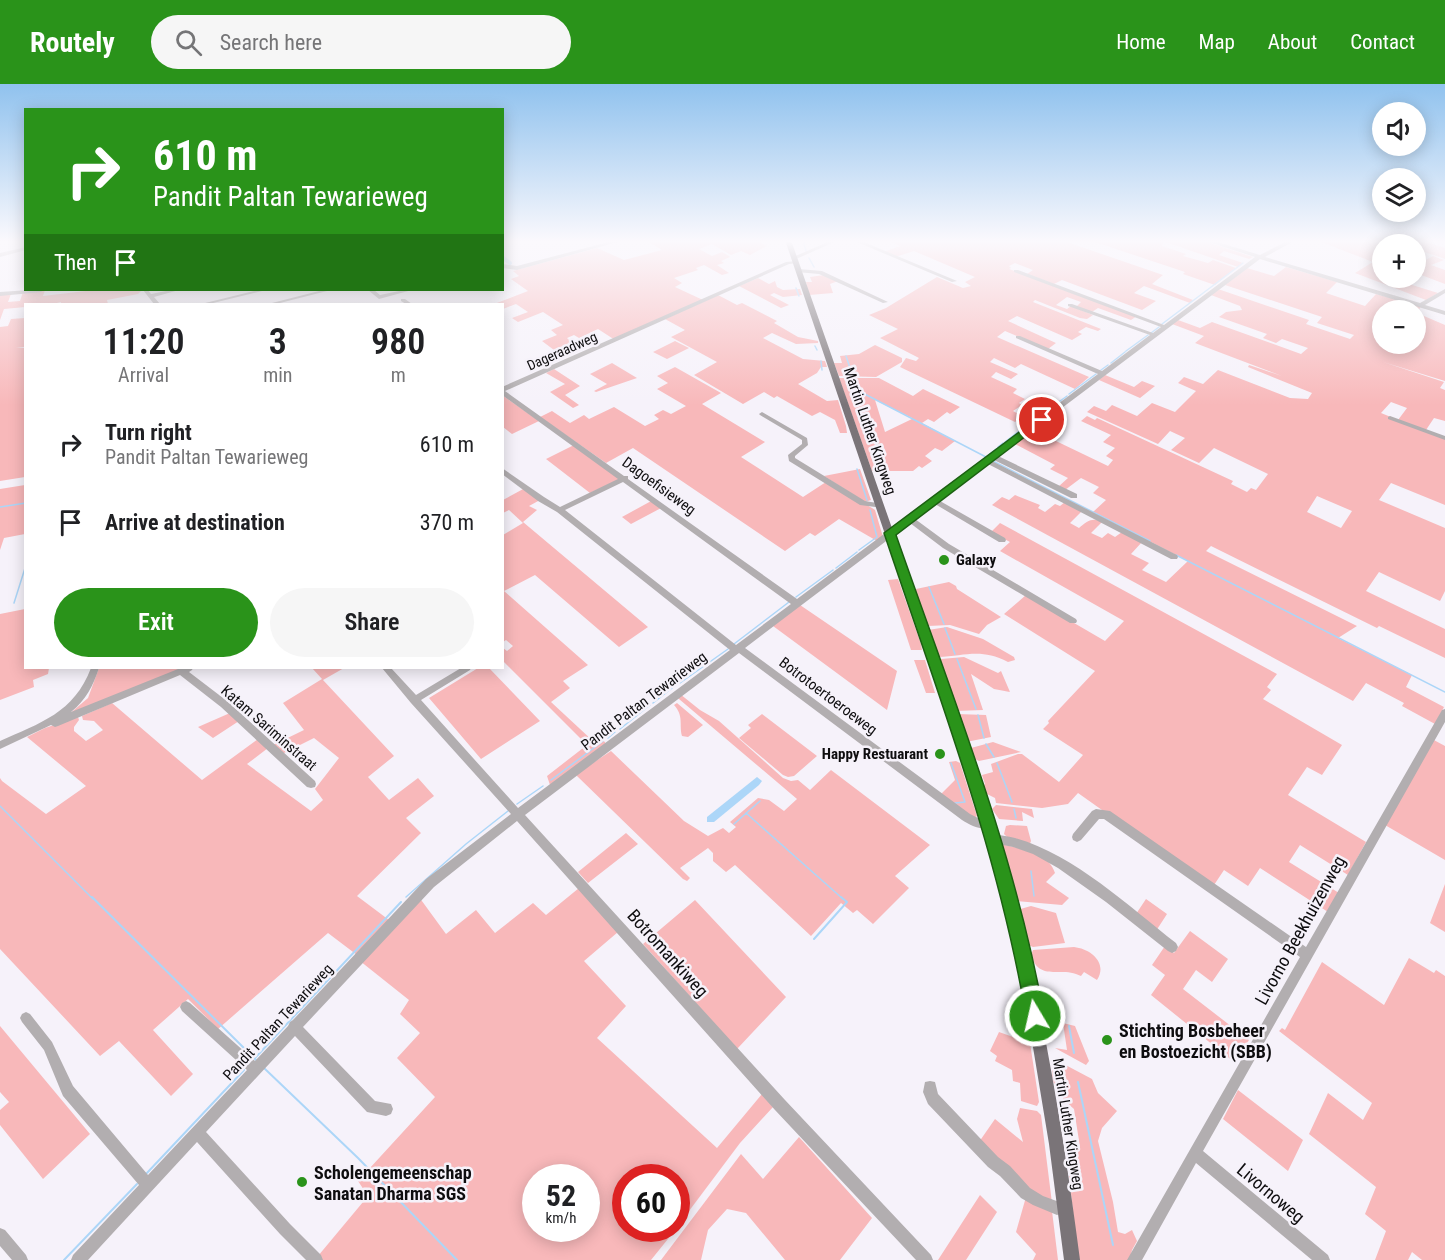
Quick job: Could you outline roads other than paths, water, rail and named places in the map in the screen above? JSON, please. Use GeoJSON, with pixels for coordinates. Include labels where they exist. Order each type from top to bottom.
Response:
{"type":"FeatureCollection","features":[{"type":"Feature","properties":{"kind":"main road","name":"Martin Luther Kingweg"},"geometry":{"type":"LineString","coordinates":[[807,295],[989,824],[1029,980],[1072,1260]]}},
{"type":"Feature","properties":{"kind":"street"},"geometry":{"type":"LineString","coordinates":[[155,295],[150,296],[156,303]]}},
{"type":"Feature","properties":{"kind":"street"},"geometry":{"type":"LineString","coordinates":[[208,303],[242,295]]}},
{"type":"Feature","properties":{"kind":"street"},"geometry":{"type":"LineString","coordinates":[[274,303],[302,295]]}},
{"type":"Feature","properties":{"kind":"street","name":"Dageraadweg"},"geometry":{"type":"LineString","coordinates":[[505,390],[715,295]]}},
{"type":"Feature","properties":{"kind":"street"},"geometry":{"type":"LineString","coordinates":[[870,295],[885,302]]}},
{"type":"Feature","properties":{"kind":"street"},"geometry":{"type":"LineString","coordinates":[[1080,295],[1166,327]]}},
{"type":"Feature","properties":{"kind":"street","name":"Pandit Paltan Tewarieweg"},"geometry":{"type":"LineString","coordinates":[[78,1260],[294,1026],[430,883],[890,533],[1209,295]]}},
{"type":"Feature","properties":{"kind":"street"},"geometry":{"type":"LineString","coordinates":[[1385,295],[1403,300]]}},
{"type":"Feature","properties":{"kind":"street"},"geometry":{"type":"LineString","coordinates":[[1070,305],[1154,335]]}},
{"type":"Feature","properties":{"kind":"street"},"geometry":{"type":"LineString","coordinates":[[1426,307],[1445,313]]}},
{"type":"Feature","properties":{"kind":"street"},"geometry":{"type":"LineString","coordinates":[[1017,337],[1104,374]]}},
{"type":"Feature","properties":{"kind":"street","name":"Dagoefisieweg"},"geometry":{"type":"LineString","coordinates":[[505,390],[798,604]]}},
{"type":"Feature","properties":{"kind":"street"},"geometry":{"type":"LineString","coordinates":[[762,414],[805,439],[805,445],[792,455],[791,459],[862,503],[880,506]]}},
{"type":"Feature","properties":{"kind":"street"},"geometry":{"type":"LineString","coordinates":[[1390,418],[1445,438]]}},
{"type":"Feature","properties":{"kind":"street"},"geometry":{"type":"LineString","coordinates":[[991,459],[1074,496]]}},
{"type":"Feature","properties":{"kind":"street"},"geometry":{"type":"LineString","coordinates":[[991,459],[1174,557]]}},
{"type":"Feature","properties":{"kind":"street","name":"Botrotoertoeroeweg"},"geometry":{"type":"LineString","coordinates":[[504,472],[541,500],[560,510],[738,649],[966,817],[977,823],[989,824]]}},
{"type":"Feature","properties":{"kind":"street"},"geometry":{"type":"LineString","coordinates":[[560,510],[625,478]]}},
{"type":"Feature","properties":{"kind":"street"},"geometry":{"type":"LineString","coordinates":[[935,501],[1002,540]]}},
{"type":"Feature","properties":{"kind":"street"},"geometry":{"type":"LineString","coordinates":[[909,519],[946,546],[1073,621]]}},
{"type":"Feature","properties":{"kind":"street"},"geometry":{"type":"LineString","coordinates":[[0,745],[52,721],[78,703],[89,687],[95,669]]}},
{"type":"Feature","properties":{"kind":"street"},"geometry":{"type":"LineString","coordinates":[[52,721],[56,723],[185,669]]}},
{"type":"Feature","properties":{"kind":"street","name":"Katam Sariminstraat"},"geometry":{"type":"LineString","coordinates":[[185,669],[311,784]]}},
{"type":"Feature","properties":{"kind":"street","name":"Botromankiweg"},"geometry":{"type":"LineString","coordinates":[[387,669],[780,1105],[926,1260]]}},
{"type":"Feature","properties":{"kind":"street"},"geometry":{"type":"LineString","coordinates":[[414,700],[465,669]]}},
{"type":"Feature","properties":{"kind":"street","name":"Livorno Beekhuizenweg"},"geometry":{"type":"LineString","coordinates":[[1134,1260],[1445,713]]}},
{"type":"Feature","properties":{"kind":"street"},"geometry":{"type":"LineString","coordinates":[[1077,837],[1096,814],[1106,814],[1308,955]]}},
{"type":"Feature","properties":{"kind":"street"},"geometry":{"type":"LineString","coordinates":[[992,839],[1006,839],[1049,856],[1172,947]]}},
{"type":"Feature","properties":{"kind":"street"},"geometry":{"type":"LineString","coordinates":[[186,1007],[255,1069]]}},
{"type":"Feature","properties":{"kind":"street"},"geometry":{"type":"LineString","coordinates":[[26,1018],[48,1046],[68,1090],[148,1185]]}},
{"type":"Feature","properties":{"kind":"street"},"geometry":{"type":"LineString","coordinates":[[294,1026],[372,1107],[386,1109]]}},
{"type":"Feature","properties":{"kind":"street"},"geometry":{"type":"LineString","coordinates":[[930,1087],[929,1092],[933,1099],[968,1133],[993,1162],[1004,1169],[1023,1191],[1036,1200],[1057,1208]]}},
{"type":"Feature","properties":{"kind":"street"},"geometry":{"type":"LineString","coordinates":[[197,1132],[232,1167],[297,1242],[316,1260]]}},
{"type":"Feature","properties":{"kind":"street","name":"Livornoweg"},"geometry":{"type":"LineString","coordinates":[[1196,1154],[1323,1260]]}},
{"type":"Feature","properties":{"kind":"street"},"geometry":{"type":"LineString","coordinates":[[0,1235],[21,1260]]}},
{"type":"Feature","properties":{"kind":"water"},"geometry":{"type":"Polygon","coordinates":[[[757,777],[762,781],[759,785],[714,822],[707,822],[707,817],[757,777]]]}},
{"type":"Feature","properties":{"kind":"waterway"},"geometry":{"type":"LineString","coordinates":[[1162,324],[1201,295]]}},
{"type":"Feature","properties":{"kind":"waterway"},"geometry":{"type":"LineString","coordinates":[[1151,333],[1159,327]]}},
{"type":"Feature","properties":{"kind":"waterway"},"geometry":{"type":"LineString","coordinates":[[1126,351],[1148,335]]}},
{"type":"Feature","properties":{"kind":"waterway"},"geometry":{"type":"LineString","coordinates":[[815,346],[817,350]]}},
{"type":"Feature","properties":{"kind":"waterway"},"geometry":{"type":"LineString","coordinates":[[1111,363],[1125,352]]}},
{"type":"Feature","properties":{"kind":"waterway"},"geometry":{"type":"LineString","coordinates":[[846,356],[852,374]]}},
{"type":"Feature","properties":{"kind":"waterway"},"geometry":{"type":"LineString","coordinates":[[821,361],[822,370]]}},
{"type":"Feature","properties":{"kind":"waterway"},"geometry":{"type":"LineString","coordinates":[[1101,370],[1108,365]]}},
{"type":"Feature","properties":{"kind":"waterway"},"geometry":{"type":"LineString","coordinates":[[1069,394],[1096,374]]}},
{"type":"Feature","properties":{"kind":"waterway"},"geometry":{"type":"LineString","coordinates":[[853,380],[855,389]]}},
{"type":"Feature","properties":{"kind":"waterway"},"geometry":{"type":"LineString","coordinates":[[855,389],[986,457],[996,449]]}},
{"type":"Feature","properties":{"kind":"waterway"},"geometry":{"type":"LineString","coordinates":[[855,389],[858,399]]}},
{"type":"Feature","properties":{"kind":"waterway"},"geometry":{"type":"LineString","coordinates":[[1024,427],[1067,396]]}},
{"type":"Feature","properties":{"kind":"waterway"},"geometry":{"type":"LineString","coordinates":[[1005,442],[1022,429]]}},
{"type":"Feature","properties":{"kind":"waterway"},"geometry":{"type":"LineString","coordinates":[[874,438],[885,465]]}},
{"type":"Feature","properties":{"kind":"waterway"},"geometry":{"type":"LineString","coordinates":[[998,447],[1003,443]]}},
{"type":"Feature","properties":{"kind":"waterway"},"geometry":{"type":"LineString","coordinates":[[993,461],[1150,541]]}},
{"type":"Feature","properties":{"kind":"waterway"},"geometry":{"type":"LineString","coordinates":[[857,469],[867,500]]}},
{"type":"Feature","properties":{"kind":"waterway"},"geometry":{"type":"LineString","coordinates":[[0,507],[24,503]]}},
{"type":"Feature","properties":{"kind":"waterway"},"geometry":{"type":"LineString","coordinates":[[859,550],[877,537],[870,510]]}},
{"type":"Feature","properties":{"kind":"waterway"},"geometry":{"type":"LineString","coordinates":[[836,568],[857,552]]}},
{"type":"Feature","properties":{"kind":"waterway"},"geometry":{"type":"LineString","coordinates":[[1176,555],[1445,692]]}},
{"type":"Feature","properties":{"kind":"waterway"},"geometry":{"type":"LineString","coordinates":[[796,597],[833,570]]}},
{"type":"Feature","properties":{"kind":"waterway"},"geometry":{"type":"LineString","coordinates":[[14,603],[24,571]]}},
{"type":"Feature","properties":{"kind":"waterway"},"geometry":{"type":"LineString","coordinates":[[929,587],[944,624]]}},
{"type":"Feature","properties":{"kind":"waterway"},"geometry":{"type":"LineString","coordinates":[[734,644],[789,602]]}},
{"type":"Feature","properties":{"kind":"waterway"},"geometry":{"type":"LineString","coordinates":[[945,628],[955,654]]}},
{"type":"Feature","properties":{"kind":"waterway"},"geometry":{"type":"LineString","coordinates":[[680,683],[728,649]]}},
{"type":"Feature","properties":{"kind":"waterway"},"geometry":{"type":"LineString","coordinates":[[957,659],[976,709]]}},
{"type":"Feature","properties":{"kind":"waterway"},"geometry":{"type":"LineString","coordinates":[[653,703],[676,685]]}},
{"type":"Feature","properties":{"kind":"waterway"},"geometry":{"type":"LineString","coordinates":[[620,729],[650,705]]}},
{"type":"Feature","properties":{"kind":"waterway"},"geometry":{"type":"LineString","coordinates":[[978,715],[984,738]]}},
{"type":"Feature","properties":{"kind":"waterway"},"geometry":{"type":"LineString","coordinates":[[608,738],[615,732]]}},
{"type":"Feature","properties":{"kind":"waterway"},"geometry":{"type":"LineString","coordinates":[[551,780],[603,741]]}},
{"type":"Feature","properties":{"kind":"waterway"},"geometry":{"type":"LineString","coordinates":[[986,744],[994,757]]}},
{"type":"Feature","properties":{"kind":"waterway"},"geometry":{"type":"LineString","coordinates":[[951,763],[965,802],[955,803]]}},
{"type":"Feature","properties":{"kind":"waterway"},"geometry":{"type":"LineString","coordinates":[[997,763],[1012,802]]}},
{"type":"Feature","properties":{"kind":"waterway"},"geometry":{"type":"LineString","coordinates":[[517,804],[543,786]]}},
{"type":"Feature","properties":{"kind":"waterway"},"geometry":{"type":"LineString","coordinates":[[746,813],[760,801]]}},
{"type":"Feature","properties":{"kind":"waterway"},"geometry":{"type":"LineString","coordinates":[[0,806],[93,899]]}},
{"type":"Feature","properties":{"kind":"waterway"},"geometry":{"type":"LineString","coordinates":[[1014,809],[1016,818]]}},
{"type":"Feature","properties":{"kind":"waterway"},"geometry":{"type":"LineString","coordinates":[[406,897],[466,844],[508,811]]}},
{"type":"Feature","properties":{"kind":"waterway"},"geometry":{"type":"LineString","coordinates":[[734,824],[746,813]]}},
{"type":"Feature","properties":{"kind":"waterway"},"geometry":{"type":"LineString","coordinates":[[746,813],[843,899]]}},
{"type":"Feature","properties":{"kind":"waterway"},"geometry":{"type":"LineString","coordinates":[[1031,871],[1034,896]]}},
{"type":"Feature","properties":{"kind":"waterway"},"geometry":{"type":"LineString","coordinates":[[92,897],[257,1061]]}},
{"type":"Feature","properties":{"kind":"waterway"},"geometry":{"type":"LineString","coordinates":[[814,939],[847,902],[841,897]]}},
{"type":"Feature","properties":{"kind":"waterway"},"geometry":{"type":"LineString","coordinates":[[255,1058],[401,902]]}},
{"type":"Feature","properties":{"kind":"waterway"},"geometry":{"type":"LineString","coordinates":[[1069,1026],[1074,1053]]}},
{"type":"Feature","properties":{"kind":"waterway"},"geometry":{"type":"LineString","coordinates":[[264,1068],[358,1158],[457,1260]]}},
{"type":"Feature","properties":{"kind":"waterway"},"geometry":{"type":"LineString","coordinates":[[146,1174],[244,1070]]}},
{"type":"Feature","properties":{"kind":"waterway"},"geometry":{"type":"LineString","coordinates":[[1078,1082],[1113,1245]]}},
{"type":"Feature","properties":{"kind":"waterway"},"geometry":{"type":"LineString","coordinates":[[64,1260],[137,1184]]}},
{"type":"Feature","properties":{"kind":"place","name":"Galaxy"},"geometry":{"type":"Point","coordinates":[944,560]}},
{"type":"Feature","properties":{"kind":"place","name":"Happy Restuarant"},"geometry":{"type":"Point","coordinates":[940,754]}},
{"type":"Feature","properties":{"kind":"place","name":"Stichting Bosbeheer en Bostoezicht (SBB)"},"geometry":{"type":"Point","coordinates":[1107,1040]}},
{"type":"Feature","properties":{"kind":"place","name":"Scholengemeenschap Sanatan Dharma SGS"},"geometry":{"type":"Point","coordinates":[302,1182]}}]}
